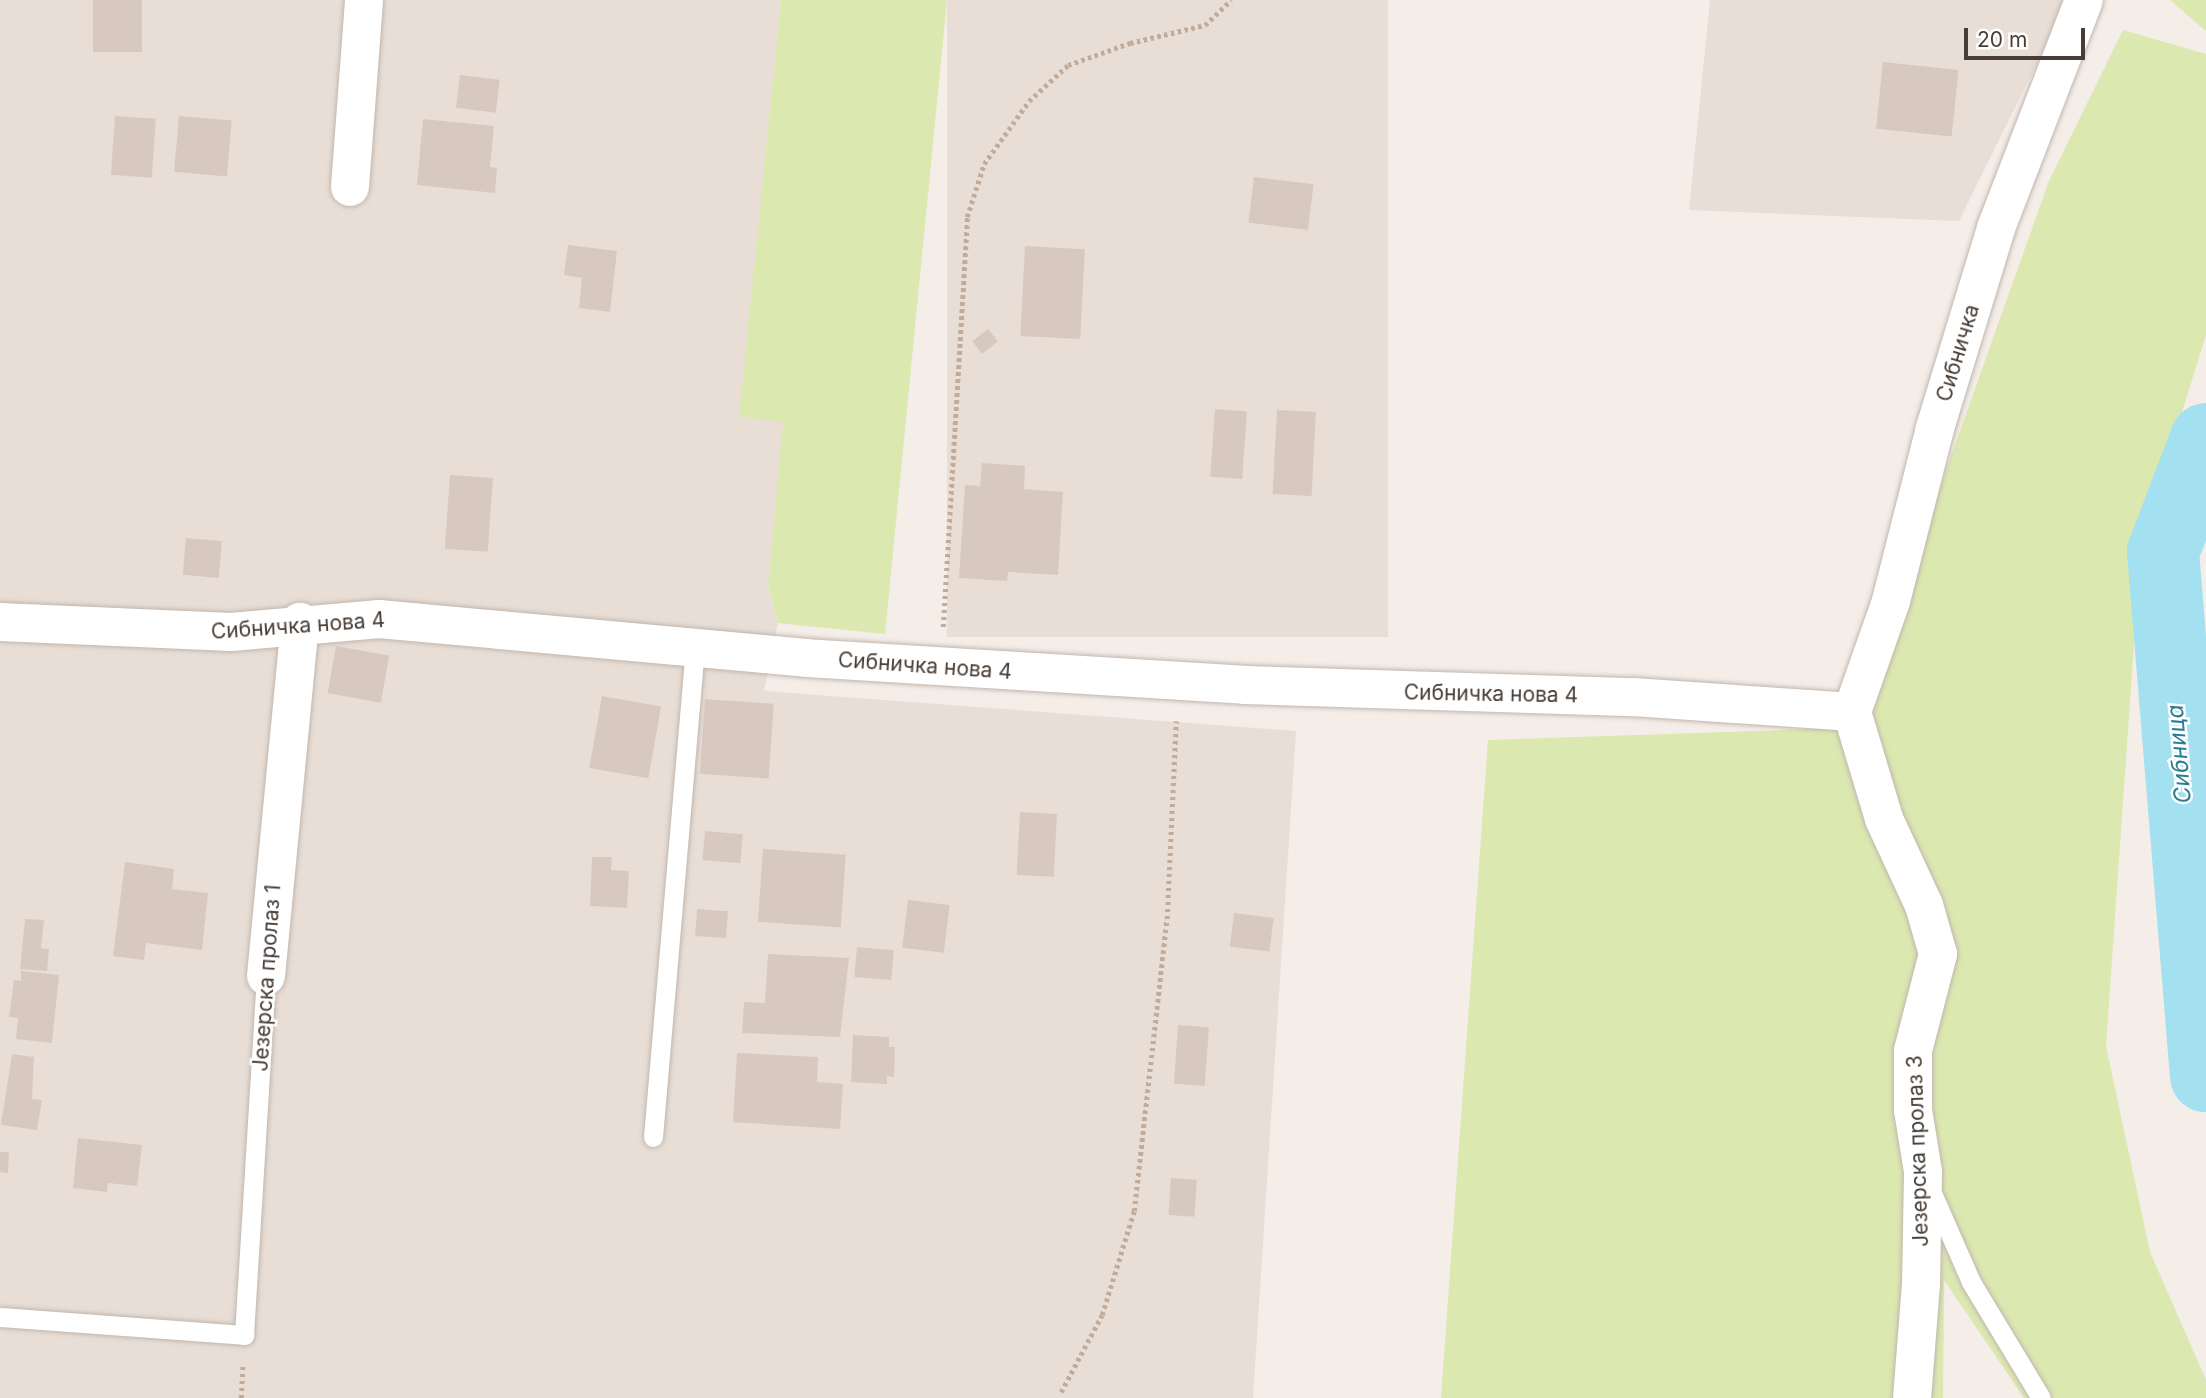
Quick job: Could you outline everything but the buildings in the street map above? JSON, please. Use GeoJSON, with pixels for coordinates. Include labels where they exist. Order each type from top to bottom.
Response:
{"type":"FeatureCollection","features":[{"type":"Feature","properties":{"kind":"street"},"geometry":{"type":"LineString","coordinates":[[350,187],[364,0]]}},
{"type":"Feature","properties":{"kind":"street","name":"Сибничка"},"geometry":{"type":"LineString","coordinates":[[1852,712],[1891,601],[1935,428],[1996,228],[2084,0]]}},
{"type":"Feature","properties":{"kind":"street","name":"Сибничка нова 4"},"geometry":{"type":"LineString","coordinates":[[0,622],[169,632],[231,632],[300,622],[379,619],[695,649],[941,667],[1178,681],[1633,697],[1852,712]]}},
{"type":"Feature","properties":{"kind":"street","name":"Језерска пролаз 1"},"geometry":{"type":"LineString","coordinates":[[266,976],[300,622]]}},
{"type":"Feature","properties":{"kind":"street","name":"Језерска пролаз 3"},"geometry":{"type":"LineString","coordinates":[[1852,712],[1884,818],[1924,905],[1938,954],[1913,1051],[1913,1110],[1923,1172],[1921,1284],[1912,1398]]}},
{"type":"Feature","properties":{"kind":"lane"},"geometry":{"type":"LineString","coordinates":[[653,1138],[695,649]]}},
{"type":"Feature","properties":{"kind":"lane","name":"Језерска пролаз 1"},"geometry":{"type":"LineString","coordinates":[[0,1317],[244,1335],[266,976]]}},
{"type":"Feature","properties":{"kind":"lane"},"geometry":{"type":"LineString","coordinates":[[1923,1172],[1971,1282],[2041,1398]]}},
{"type":"Feature","properties":{"kind":"path"},"geometry":{"type":"LineString","coordinates":[[941,667],[967,217],[984,163],[1029,101],[1068,65],[1130,43],[1205,25],[1231,0]]}},
{"type":"Feature","properties":{"kind":"path"},"geometry":{"type":"LineString","coordinates":[[1061,1392],[1102,1315],[1133,1211],[1167,919],[1178,681]]}},
{"type":"Feature","properties":{"kind":"shaded area"},"geometry":{"type":"Polygon","coordinates":[[[0,0],[781,0],[740,417],[784,421],[768,583],[778,623],[764,691],[1296,731],[1253,1398],[0,1398],[0,0]]]}},
{"type":"Feature","properties":{"kind":"shaded area"},"geometry":{"type":"Polygon","coordinates":[[[947,0],[1388,0],[1388,637],[947,637],[947,0]]]}},
{"type":"Feature","properties":{"kind":"shaded area"},"geometry":{"type":"Polygon","coordinates":[[[1710,0],[2068,0],[1959,221],[1689,210],[1710,0]]]}},
{"type":"Feature","properties":{"kind":"green space"},"geometry":{"type":"Polygon","coordinates":[[[781,0],[947,0],[885,634],[778,623],[768,583],[783,422],[739,417],[781,0]]]}},
{"type":"Feature","properties":{"kind":"green space"},"geometry":{"type":"Polygon","coordinates":[[[2170,0],[2206,0],[2206,31],[2170,0]]]}},
{"type":"Feature","properties":{"kind":"green space"},"geometry":{"type":"Polygon","coordinates":[[[2123,30],[2206,54],[2206,335],[2141,543],[2106,1046],[2150,1252],[2206,1380],[2206,1398],[2024,1398],[1944,1280],[1943,1398],[1441,1398],[1488,740],[1814,729],[1871,681],[2049,181],[2123,30]]]}},
{"type":"Feature","properties":{"kind":"waterway","name":"Сибница"},"geometry":{"type":"LineString","coordinates":[[2206,439],[2163,552],[2206,1076]]}}]}
